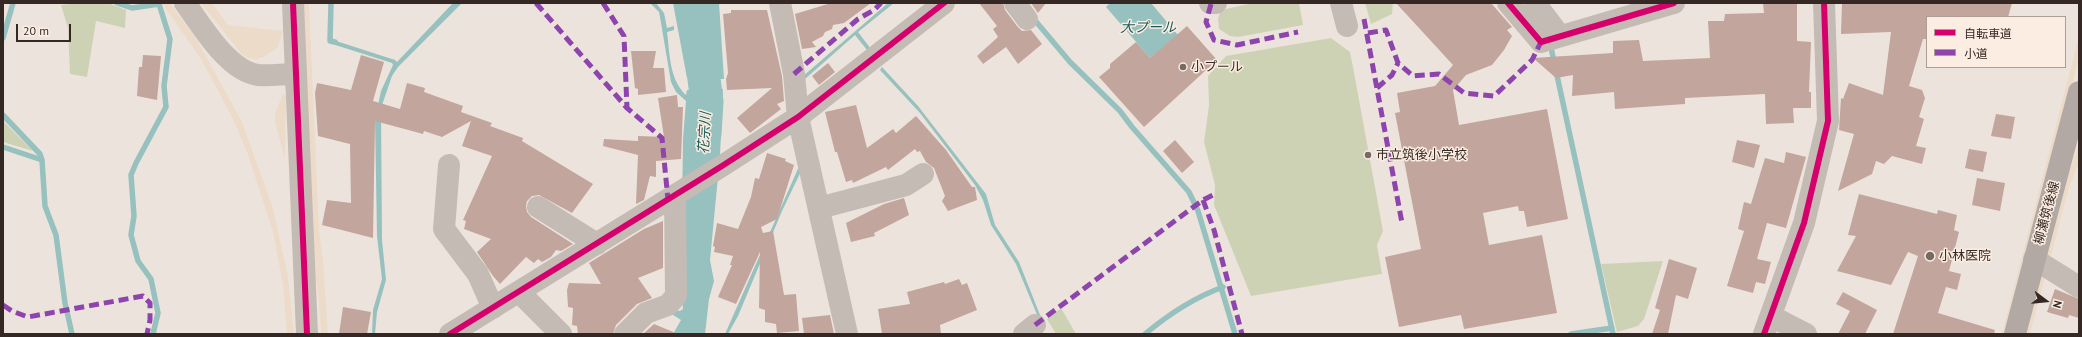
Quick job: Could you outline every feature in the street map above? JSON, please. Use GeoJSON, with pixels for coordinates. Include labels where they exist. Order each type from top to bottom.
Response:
{"type":"FeatureCollection","features":[{"type":"Feature","properties":{"kind":"main road","name":"柳瀬筑後線"},"geometry":{"type":"LineString","coordinates":[[2014,334],[2079,92]]}},
{"type":"Feature","properties":{"kind":"street"},"geometry":{"type":"LineString","coordinates":[[185,3],[226,57],[239,68],[257,74],[295,74]]}},
{"type":"Feature","properties":{"kind":"street"},"geometry":{"type":"LineString","coordinates":[[293,3],[307,334]]}},
{"type":"Feature","properties":{"kind":"street"},"geometry":{"type":"LineString","coordinates":[[780,3],[794,74],[798,117],[847,334]]}},
{"type":"Feature","properties":{"kind":"street"},"geometry":{"type":"LineString","coordinates":[[450,334],[722,166],[798,117],[944,3]]}},
{"type":"Feature","properties":{"kind":"street"},"geometry":{"type":"LineString","coordinates":[[1210,3],[1216,3]]}},
{"type":"Feature","properties":{"kind":"street"},"geometry":{"type":"LineString","coordinates":[[1341,3],[1346,26]]}},
{"type":"Feature","properties":{"kind":"street"},"geometry":{"type":"LineString","coordinates":[[1508,3],[1541,42],[1649,6],[1674,3]]}},
{"type":"Feature","properties":{"kind":"street"},"geometry":{"type":"LineString","coordinates":[[1535,3],[1560,36]]}},
{"type":"Feature","properties":{"kind":"street"},"geometry":{"type":"LineString","coordinates":[[1806,334],[1767,325],[1804,224],[1828,121],[1824,3]]}},
{"type":"Feature","properties":{"kind":"street"},"geometry":{"type":"LineString","coordinates":[[449,165],[444,229],[478,274],[493,308]]}},
{"type":"Feature","properties":{"kind":"street"},"geometry":{"type":"LineString","coordinates":[[819,208],[906,185],[923,174]]}},
{"type":"Feature","properties":{"kind":"street"},"geometry":{"type":"LineString","coordinates":[[625,334],[646,313],[668,305],[676,296],[677,194]]}},
{"type":"Feature","properties":{"kind":"street"},"geometry":{"type":"LineString","coordinates":[[538,207],[596,244]]}},
{"type":"Feature","properties":{"kind":"street"},"geometry":{"type":"LineString","coordinates":[[2034,259],[2079,287]]}},
{"type":"Feature","properties":{"kind":"street"},"geometry":{"type":"LineString","coordinates":[[519,292],[561,334]]}},
{"type":"Feature","properties":{"kind":"green space"},"geometry":{"type":"Polygon","coordinates":[[[79,3],[108,3],[126,10],[125,28],[96,21],[87,77],[70,74],[68,28],[61,5],[79,3]]]}},
{"type":"Feature","properties":{"kind":"green space"},"geometry":{"type":"Polygon","coordinates":[[[1253,3],[1299,3],[1303,25],[1238,37],[1230,36],[1219,29],[1218,19],[1221,10],[1253,3]]]}},
{"type":"Feature","properties":{"kind":"green space"},"geometry":{"type":"Polygon","coordinates":[[[1365,3],[1393,3],[1392,14],[1371,24],[1365,3]]]}},
{"type":"Feature","properties":{"kind":"green space"},"geometry":{"type":"Polygon","coordinates":[[[1331,38],[1350,52],[1383,231],[1377,245],[1382,274],[1251,296],[1214,205],[1215,185],[1204,142],[1209,105],[1208,76],[1226,56],[1331,38]]]}},
{"type":"Feature","properties":{"kind":"green space"},"geometry":{"type":"Polygon","coordinates":[[[3,121],[33,151],[3,142],[3,121]]]}},
{"type":"Feature","properties":{"kind":"green space"},"geometry":{"type":"Polygon","coordinates":[[[1663,261],[1644,319],[1638,326],[1617,332],[1601,264],[1663,261]]]}},
{"type":"Feature","properties":{"kind":"green space"},"geometry":{"type":"Polygon","coordinates":[[[1061,308],[1076,334],[1056,334],[1047,319],[1061,308]]]}},
{"type":"Feature","properties":{"kind":"shaded area"},"geometry":{"type":"Polygon","coordinates":[[[162,3],[170,3],[197,40],[242,122],[273,208],[288,277],[294,334],[287,334],[283,285],[273,232],[248,155],[233,119],[201,59],[162,3]]]}},
{"type":"Feature","properties":{"kind":"shaded area"},"geometry":{"type":"Polygon","coordinates":[[[201,3],[212,3],[228,25],[283,31],[278,47],[264,57],[255,60],[243,56],[201,3]]]}},
{"type":"Feature","properties":{"kind":"shaded area"},"geometry":{"type":"Polygon","coordinates":[[[302,3],[309,3],[319,230],[323,260],[328,334],[321,334],[319,301],[310,242],[302,3]]]}},
{"type":"Feature","properties":{"kind":"shaded area"},"geometry":{"type":"Polygon","coordinates":[[[2079,36],[2079,58],[2007,334],[2002,334],[2079,36]]]}},
{"type":"Feature","properties":{"kind":"shaded area"},"geometry":{"type":"Polygon","coordinates":[[[283,94],[286,96],[285,159],[275,122],[275,113],[283,94]]]}},
{"type":"Feature","properties":{"kind":"shaded area"},"geometry":{"type":"Polygon","coordinates":[[[2079,143],[2079,162],[2069,188],[2030,334],[2025,334],[2068,177],[2079,143]]]}},
{"type":"Feature","properties":{"kind":"water"},"geometry":{"type":"Polygon","coordinates":[[[453,3],[462,3],[398,67],[392,76],[381,108],[382,240],[386,280],[377,312],[375,334],[372,334],[373,310],[382,279],[377,236],[375,119],[381,91],[393,65],[392,63],[329,43],[330,39],[395,60],[397,62],[453,3]]]}},
{"type":"Feature","properties":{"kind":"water"},"geometry":{"type":"Polygon","coordinates":[[[650,3],[656,3],[664,13],[667,28],[674,26],[674,30],[667,32],[671,66],[680,89],[686,95],[687,90],[723,89],[720,156],[710,260],[714,281],[709,299],[705,334],[673,334],[681,320],[667,311],[668,309],[680,311],[683,309],[681,285],[683,139],[686,101],[676,92],[671,82],[659,12],[650,3]]]}},
{"type":"Feature","properties":{"kind":"water"},"geometry":{"type":"Polygon","coordinates":[[[673,3],[719,3],[724,79],[687,78],[673,3]]]}},
{"type":"Feature","properties":{"kind":"water"},"geometry":{"type":"Polygon","coordinates":[[[888,3],[894,3],[858,32],[874,53],[871,55],[855,35],[805,79],[802,77],[888,3]]]}},
{"type":"Feature","properties":{"kind":"water","name":"大プール"},"geometry":{"type":"Polygon","coordinates":[[[1110,3],[1151,3],[1178,35],[1150,58],[1106,7],[1110,3]]]}},
{"type":"Feature","properties":{"kind":"water"},"geometry":{"type":"Polygon","coordinates":[[[882,67],[918,106],[986,194],[995,225],[1019,262],[1040,315],[1038,317],[1016,264],[991,225],[983,200],[975,185],[920,113],[880,70],[882,67]]]}},
{"type":"Feature","properties":{"kind":"water"},"geometry":{"type":"Polygon","coordinates":[[[801,162],[805,163],[782,211],[738,316],[728,334],[725,334],[801,162]]]}},
{"type":"Feature","properties":{"kind":"building"},"geometry":{"type":"Polygon","coordinates":[[[831,3],[871,3],[844,23],[833,25],[832,29],[825,32],[823,36],[812,42],[816,47],[802,49],[795,14],[831,3]]]}},
{"type":"Feature","properties":{"kind":"building"},"geometry":{"type":"Polygon","coordinates":[[[979,3],[1003,3],[1005,10],[1017,26],[1022,31],[1031,30],[1042,44],[1018,64],[1006,47],[983,64],[977,56],[998,37],[993,29],[997,26],[979,3]]]}},
{"type":"Feature","properties":{"kind":"building"},"geometry":{"type":"Polygon","coordinates":[[[1031,3],[1046,3],[1038,13],[1031,3]]]}},
{"type":"Feature","properties":{"kind":"building"},"geometry":{"type":"Polygon","coordinates":[[[1396,3],[1491,3],[1512,27],[1507,30],[1512,36],[1504,50],[1492,65],[1466,75],[1453,90],[1459,125],[1547,109],[1568,219],[1527,227],[1524,211],[1519,211],[1518,206],[1483,213],[1489,245],[1542,235],[1557,313],[1464,329],[1461,315],[1399,327],[1385,257],[1421,249],[1395,113],[1400,112],[1397,93],[1435,86],[1453,65],[1396,3]]]}},
{"type":"Feature","properties":{"kind":"building"},"geometry":{"type":"Polygon","coordinates":[[[1763,3],[1797,3],[1797,41],[1811,42],[1809,92],[1811,92],[1811,108],[1793,108],[1794,123],[1766,124],[1765,94],[1685,98],[1685,104],[1615,109],[1614,92],[1572,96],[1573,75],[1556,78],[1533,58],[1613,53],[1613,41],[1639,40],[1643,61],[1710,58],[1708,21],[1724,21],[1725,14],[1764,13],[1763,3]]]}},
{"type":"Feature","properties":{"kind":"building"},"geometry":{"type":"Polygon","coordinates":[[[1842,3],[2012,3],[2008,16],[1926,16],[1926,39],[1923,39],[1909,86],[1922,90],[1925,98],[1919,117],[1924,119],[1916,146],[1926,148],[1922,164],[1892,156],[1884,164],[1876,161],[1872,174],[1838,191],[1854,134],[1839,130],[1841,98],[1843,99],[1849,83],[1883,95],[1891,32],[1841,34],[1842,3]]]}},
{"type":"Feature","properties":{"kind":"building"},"geometry":{"type":"Polygon","coordinates":[[[731,10],[767,10],[782,76],[784,101],[777,104],[781,109],[750,133],[737,118],[772,88],[727,90],[726,79],[728,73],[723,14],[731,13],[731,10]]]}},
{"type":"Feature","properties":{"kind":"building"},"geometry":{"type":"Polygon","coordinates":[[[1187,26],[1217,60],[1144,127],[1099,77],[1110,68],[1110,64],[1136,42],[1150,58],[1187,26]]]}},
{"type":"Feature","properties":{"kind":"building"},"geometry":{"type":"Polygon","coordinates":[[[631,51],[656,51],[653,68],[664,68],[666,92],[638,95],[638,89],[635,88],[631,51]]]}},
{"type":"Feature","properties":{"kind":"building"},"geometry":{"type":"Polygon","coordinates":[[[143,55],[161,56],[157,100],[137,96],[139,67],[142,67],[143,55]]]}},
{"type":"Feature","properties":{"kind":"building"},"geometry":{"type":"Polygon","coordinates":[[[361,55],[384,62],[373,101],[400,109],[407,83],[425,88],[424,92],[463,106],[461,112],[492,123],[490,126],[523,138],[522,141],[593,184],[572,213],[539,195],[532,196],[527,201],[527,212],[531,217],[573,244],[561,251],[556,250],[551,257],[542,262],[538,259],[534,263],[526,257],[500,284],[493,276],[477,252],[491,239],[464,229],[466,221],[463,220],[492,156],[462,146],[471,121],[442,137],[424,131],[423,134],[375,121],[373,238],[322,225],[327,200],[351,203],[350,144],[318,136],[315,93],[317,83],[351,90],[361,55]]]}},
{"type":"Feature","properties":{"kind":"building"},"geometry":{"type":"Polygon","coordinates":[[[828,63],[835,72],[819,85],[812,76],[828,63]]]}},
{"type":"Feature","properties":{"kind":"building"},"geometry":{"type":"Polygon","coordinates":[[[677,95],[678,107],[683,107],[681,159],[656,161],[656,177],[650,176],[644,200],[636,204],[638,155],[603,146],[604,139],[638,141],[638,136],[664,137],[658,98],[677,95]]]}},
{"type":"Feature","properties":{"kind":"building"},"geometry":{"type":"Polygon","coordinates":[[[856,105],[867,148],[893,129],[896,133],[916,116],[946,150],[972,187],[975,187],[977,200],[948,211],[942,201],[945,196],[934,168],[926,162],[920,151],[917,152],[915,149],[888,170],[886,167],[853,183],[852,180],[846,182],[837,152],[835,152],[825,112],[856,105]]]}},
{"type":"Feature","properties":{"kind":"building"},"geometry":{"type":"Polygon","coordinates":[[[1996,114],[2015,117],[2011,139],[1991,136],[1996,114]]]}},
{"type":"Feature","properties":{"kind":"building"},"geometry":{"type":"Polygon","coordinates":[[[1175,140],[1194,162],[1182,173],[1163,151],[1175,140]]]}},
{"type":"Feature","properties":{"kind":"building"},"geometry":{"type":"Polygon","coordinates":[[[1737,140],[1760,145],[1754,168],[1732,162],[1737,140]]]}},
{"type":"Feature","properties":{"kind":"building"},"geometry":{"type":"Polygon","coordinates":[[[1969,149],[1987,152],[1983,172],[1965,168],[1969,149]]]}},
{"type":"Feature","properties":{"kind":"building"},"geometry":{"type":"Polygon","coordinates":[[[1786,152],[1806,157],[1786,228],[1767,223],[1757,259],[1771,262],[1765,284],[1756,282],[1753,293],[1727,286],[1744,231],[1738,229],[1744,202],[1751,204],[1765,158],[1784,163],[1786,152]]]}},
{"type":"Feature","properties":{"kind":"building"},"geometry":{"type":"Polygon","coordinates":[[[767,153],[786,159],[785,161],[794,165],[777,219],[761,227],[763,233],[773,231],[784,295],[796,294],[799,331],[777,333],[776,324],[765,322],[765,310],[759,308],[760,252],[736,304],[718,297],[732,265],[730,265],[733,256],[714,252],[715,247],[713,246],[717,223],[738,229],[751,197],[755,178],[759,179],[767,153]]]}},
{"type":"Feature","properties":{"kind":"building"},"geometry":{"type":"Polygon","coordinates":[[[1977,178],[2005,183],[2000,211],[1972,205],[1977,178]]]}},
{"type":"Feature","properties":{"kind":"building"},"geometry":{"type":"Polygon","coordinates":[[[1859,194],[1937,214],[1938,210],[1957,215],[1954,230],[1959,232],[1949,271],[1961,274],[1957,290],[1946,287],[1938,313],[1995,330],[1994,334],[1893,334],[1918,256],[1908,252],[1891,285],[1837,271],[1856,236],[1848,235],[1859,194]]]}},
{"type":"Feature","properties":{"kind":"building"},"geometry":{"type":"Polygon","coordinates":[[[904,198],[909,215],[874,233],[875,236],[851,242],[846,223],[884,204],[904,198]]]}},
{"type":"Feature","properties":{"kind":"building"},"geometry":{"type":"Polygon","coordinates":[[[663,221],[663,268],[638,278],[652,298],[637,304],[616,325],[613,334],[578,334],[577,326],[572,325],[573,308],[568,307],[567,290],[569,283],[601,284],[589,263],[644,229],[663,221]]]}},
{"type":"Feature","properties":{"kind":"building"},"geometry":{"type":"Polygon","coordinates":[[[1669,259],[1697,268],[1688,299],[1676,295],[1668,334],[1652,334],[1660,310],[1655,308],[1669,259]]]}},
{"type":"Feature","properties":{"kind":"building"},"geometry":{"type":"Polygon","coordinates":[[[959,279],[962,285],[967,283],[977,310],[940,325],[941,334],[882,334],[878,309],[910,304],[907,292],[944,282],[945,284],[959,279]]]}},
{"type":"Feature","properties":{"kind":"building"},"geometry":{"type":"Polygon","coordinates":[[[2055,289],[2079,299],[2079,318],[2069,315],[2068,318],[2047,312],[2055,289]]]}},
{"type":"Feature","properties":{"kind":"building"},"geometry":{"type":"Polygon","coordinates":[[[1843,292],[1877,310],[1865,334],[1838,334],[1850,311],[1836,304],[1843,292]]]}},
{"type":"Feature","properties":{"kind":"building"},"geometry":{"type":"Polygon","coordinates":[[[343,307],[371,312],[367,334],[339,334],[343,307]]]}},
{"type":"Feature","properties":{"kind":"building"},"geometry":{"type":"Polygon","coordinates":[[[830,315],[834,334],[804,334],[802,318],[830,315]]]}},
{"type":"Feature","properties":{"kind":"building"},"geometry":{"type":"Polygon","coordinates":[[[654,324],[678,334],[643,334],[654,324]]]}},
{"type":"Feature","properties":{"kind":"waterway"},"geometry":{"type":"LineString","coordinates":[[3,38],[13,3]]}},
{"type":"Feature","properties":{"kind":"waterway"},"geometry":{"type":"LineString","coordinates":[[117,3],[132,8],[159,4],[170,39],[164,86],[166,107],[131,175],[134,216],[131,235],[138,261],[151,279],[158,313],[153,334]]}},
{"type":"Feature","properties":{"kind":"waterway"},"geometry":{"type":"LineString","coordinates":[[331,3],[330,41],[335,42]]}},
{"type":"Feature","properties":{"kind":"waterway","name":"花宗川"},"geometry":{"type":"LineString","coordinates":[[694,3],[707,102],[705,134]]}},
{"type":"Feature","properties":{"kind":"waterway"},"geometry":{"type":"LineString","coordinates":[[1033,18],[1070,62],[1120,111],[1132,127],[1189,192],[1198,211],[1235,334]]}},
{"type":"Feature","properties":{"kind":"waterway"},"geometry":{"type":"LineString","coordinates":[[1550,43],[1613,334]]}},
{"type":"Feature","properties":{"kind":"waterway"},"geometry":{"type":"LineString","coordinates":[[3,115],[40,154],[42,160],[45,206],[56,235],[65,303],[72,334]]}},
{"type":"Feature","properties":{"kind":"waterway"},"geometry":{"type":"LineString","coordinates":[[3,147],[42,160]]}},
{"type":"Feature","properties":{"kind":"waterway"},"geometry":{"type":"LineString","coordinates":[[1145,334],[1182,307],[1212,291],[1223,287]]}},
{"type":"Feature","properties":{"kind":"waterway"},"geometry":{"type":"LineString","coordinates":[[1571,334],[1612,328]]}},
{"type":"Feature","properties":{"kind":"marked path"},"geometry":{"type":"LineString","coordinates":[[536,3],[627,108],[662,138],[668,200]]}},
{"type":"Feature","properties":{"kind":"marked path"},"geometry":{"type":"LineString","coordinates":[[603,3],[624,36],[627,108]]}},
{"type":"Feature","properties":{"kind":"marked path"},"geometry":{"type":"LineString","coordinates":[[794,74],[858,19],[874,10],[881,3]]}},
{"type":"Feature","properties":{"kind":"marked path"},"geometry":{"type":"LineString","coordinates":[[1211,4],[1206,22],[1214,40],[1237,45],[1298,32]]}},
{"type":"Feature","properties":{"kind":"marked path"},"geometry":{"type":"LineString","coordinates":[[1364,19],[1402,223]]}},
{"type":"Feature","properties":{"kind":"marked path"},"geometry":{"type":"LineString","coordinates":[[1368,33],[1386,30],[1398,63],[1413,76],[1439,74],[1464,93],[1494,96],[1532,60],[1541,42]]}},
{"type":"Feature","properties":{"kind":"marked path"},"geometry":{"type":"LineString","coordinates":[[1377,88],[1392,75],[1398,63]]}},
{"type":"Feature","properties":{"kind":"marked path"},"geometry":{"type":"LineString","coordinates":[[1035,325],[1203,200],[1217,193]]}},
{"type":"Feature","properties":{"kind":"marked path"},"geometry":{"type":"LineString","coordinates":[[1203,200],[1214,230],[1242,334]]}},
{"type":"Feature","properties":{"kind":"marked path"},"geometry":{"type":"LineString","coordinates":[[3,305],[12,311],[28,317],[143,296],[150,303],[150,320],[147,334]]}},
{"type":"Feature","properties":{"kind":"cycle path"},"geometry":{"type":"LineString","coordinates":[[293,3],[307,334]]}},
{"type":"Feature","properties":{"kind":"cycle path"},"geometry":{"type":"LineString","coordinates":[[450,334],[722,166],[798,117],[944,3]]}},
{"type":"Feature","properties":{"kind":"cycle path"},"geometry":{"type":"LineString","coordinates":[[1508,3],[1541,42],[1674,3]]}},
{"type":"Feature","properties":{"kind":"cycle path"},"geometry":{"type":"LineString","coordinates":[[1764,334],[1804,223],[1828,121],[1824,3]]}},
{"type":"Feature","properties":{"kind":"place","name":"小プール"},"geometry":{"type":"Point","coordinates":[1183,67]}},
{"type":"Feature","properties":{"kind":"place","name":"市立筑後小学校"},"geometry":{"type":"Point","coordinates":[1368,155]}},
{"type":"Feature","properties":{"kind":"place","name":"小林医院"},"geometry":{"type":"Point","coordinates":[1930,256]}}]}
